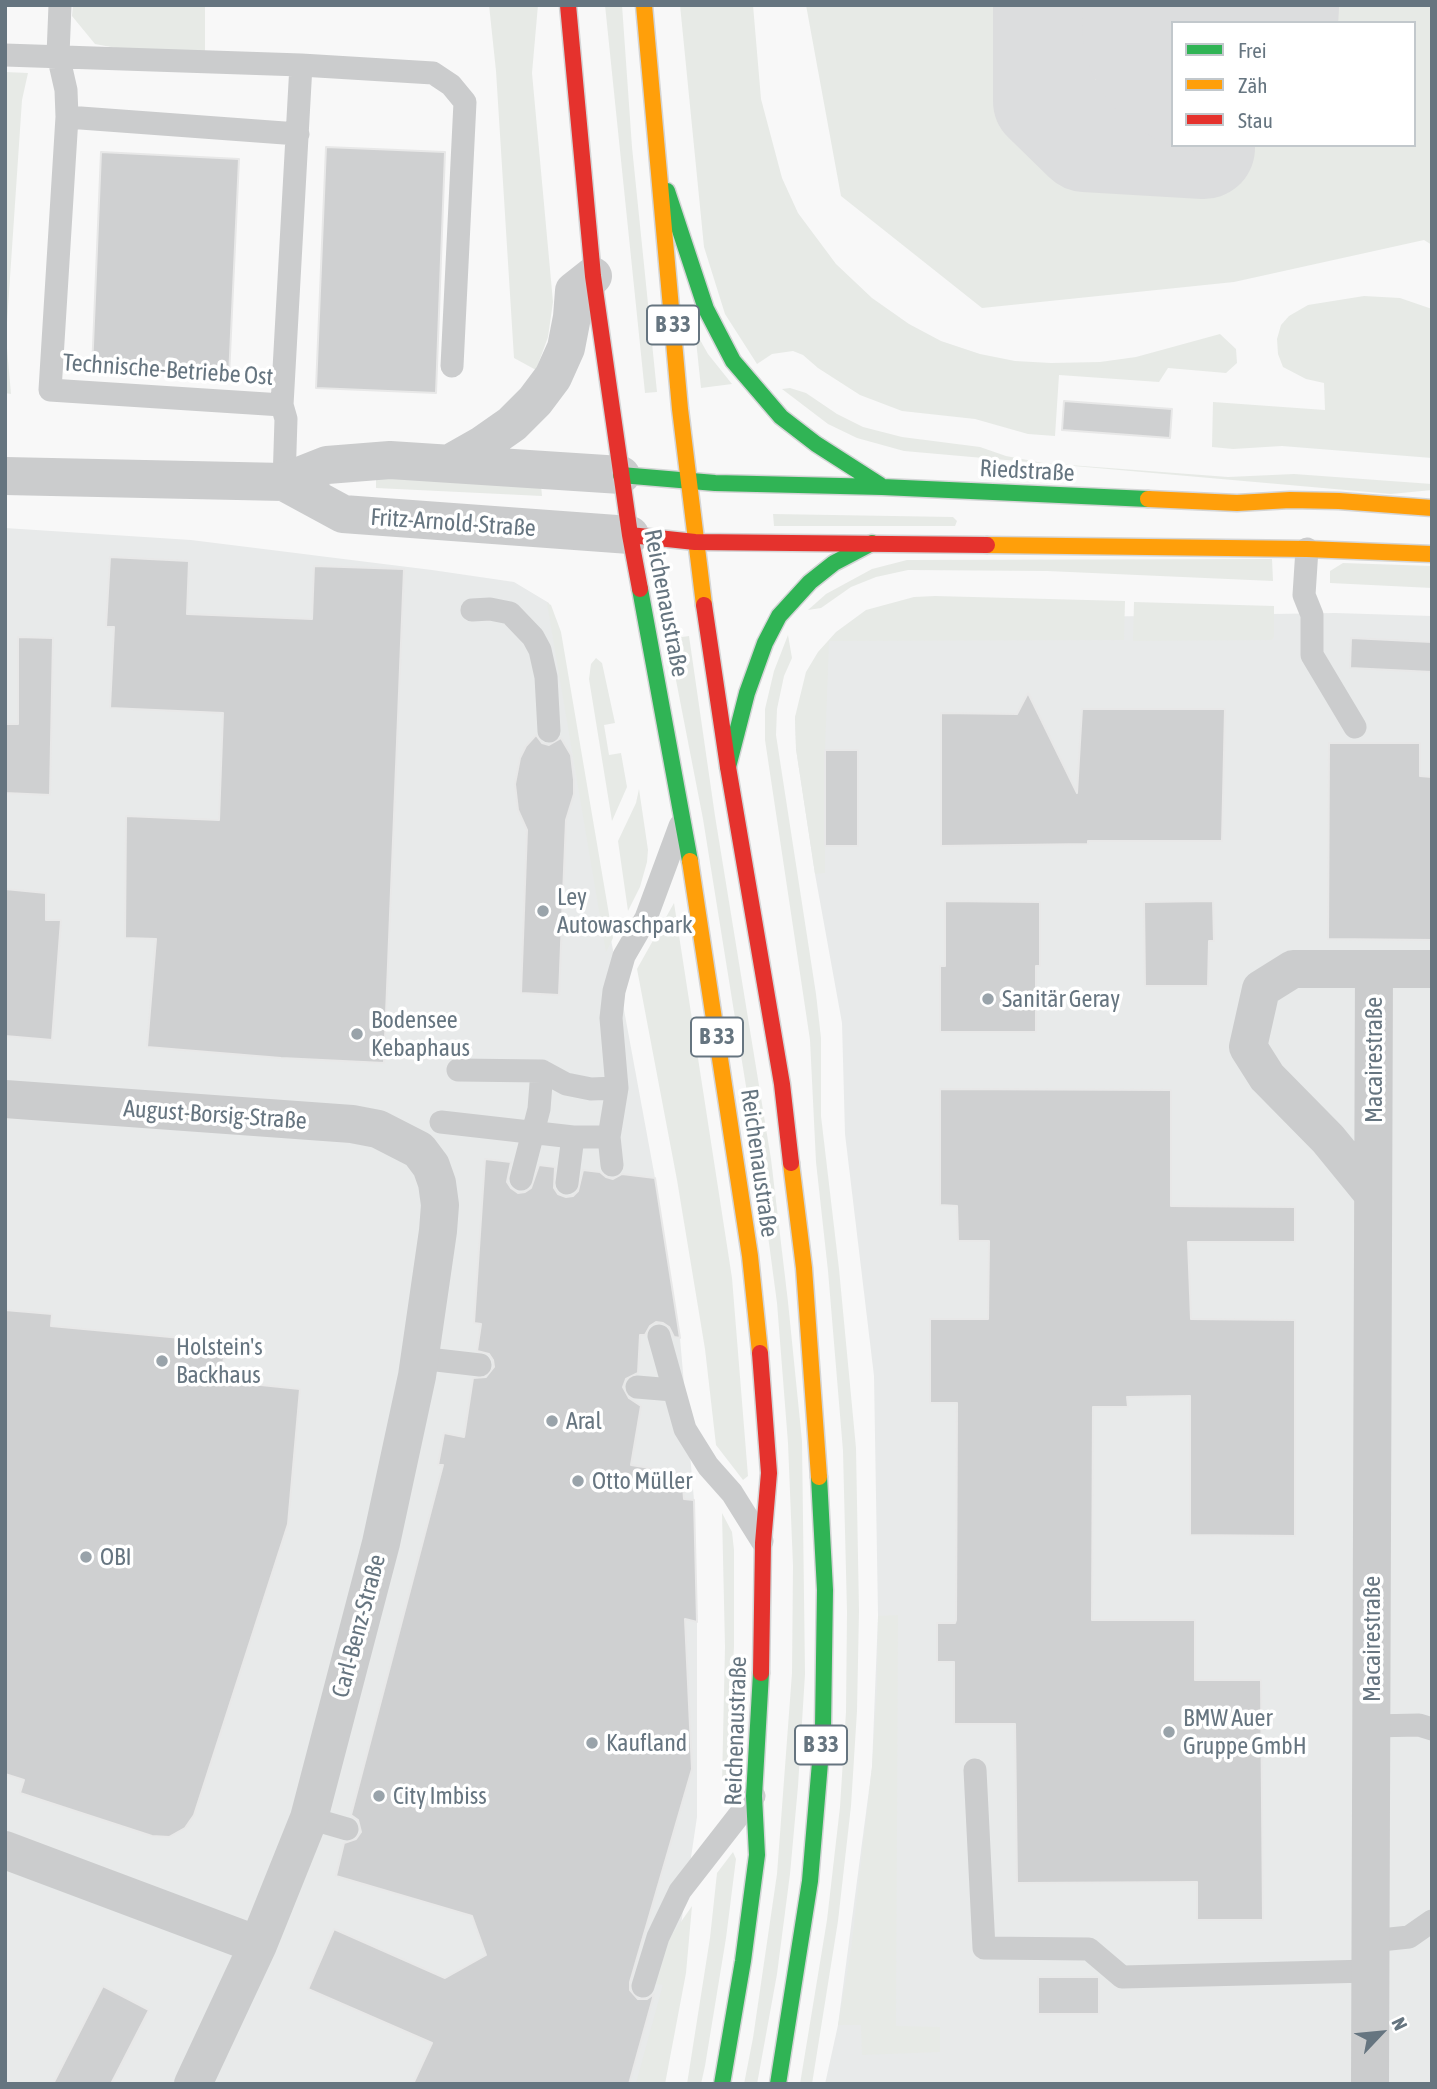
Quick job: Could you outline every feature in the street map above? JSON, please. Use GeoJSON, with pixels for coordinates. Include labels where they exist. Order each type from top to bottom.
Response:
{"type":"FeatureCollection","features":[{"type":"Feature","properties":{"kind":"main road","name":"Reichenaustraße"},"geometry":{"type":"LineString","coordinates":[[568,5],[593,276],[621,475],[683,820],[750,1256],[761,1362],[769,1473],[763,1544],[760,1717],[754,1796],[757,1856],[722,2084]]}},
{"type":"Feature","properties":{"kind":"main road","name":"Reichenaustraße"},"geometry":{"type":"LineString","coordinates":[[644,5],[680,409],[695,542],[782,1084],[804,1268],[815,1405],[825,1590],[823,1727],[810,1881],[778,2084]]}},
{"type":"Feature","properties":{"kind":"main road"},"geometry":{"type":"LineString","coordinates":[[659,169],[706,309],[733,360],[781,416],[816,444],[882,487]]}},
{"type":"Feature","properties":{"kind":"main road","name":"Riedstraße"},"geometry":{"type":"LineString","coordinates":[[621,475],[689,481],[1237,503],[1339,501],[1432,508]]}},
{"type":"Feature","properties":{"kind":"main road"},"geometry":{"type":"LineString","coordinates":[[630,535],[695,542],[1307,549],[1432,554]]}},
{"type":"Feature","properties":{"kind":"main road"},"geometry":{"type":"LineString","coordinates":[[729,767],[747,693],[765,643],[779,616],[810,582],[834,563],[873,542]]}},
{"type":"Feature","properties":{"kind":"street"},"geometry":{"type":"LineString","coordinates":[[452,462],[512,424],[535,401],[553,377],[566,348],[574,291],[593,276]]}},
{"type":"Feature","properties":{"kind":"street","name":"Fritz-Arnold-Straße"},"geometry":{"type":"LineString","coordinates":[[5,476],[284,482],[327,465],[390,460],[621,475]]}},
{"type":"Feature","properties":{"kind":"street","name":"Fritz-Arnold-Straße"},"geometry":{"type":"LineString","coordinates":[[284,482],[343,514],[630,535]]}},
{"type":"Feature","properties":{"kind":"street","name":"Macairestraße"},"geometry":{"type":"LineString","coordinates":[[1373,1194],[1328,1139],[1268,1077],[1248,1047],[1261,989],[1293,969],[1432,969]]}},
{"type":"Feature","properties":{"kind":"street","name":"Macairestraße"},"geometry":{"type":"LineString","coordinates":[[1370,2084],[1374,969]]}},
{"type":"Feature","properties":{"kind":"street","name":"August-Borsig-Straße"},"geometry":{"type":"LineString","coordinates":[[5,1099],[352,1124],[430,1136]]}},
{"type":"Feature","properties":{"kind":"street","name":"Carl-Benz-Straße"},"geometry":{"type":"LineString","coordinates":[[193,2084],[258,1945],[309,1818],[381,1543],[419,1358],[440,1205],[431,1166],[430,1136]]}},
{"type":"Feature","properties":{"kind":"street"},"geometry":{"type":"LineString","coordinates":[[5,1850],[258,1945]]}},
{"type":"Feature","properties":{"kind":"lane","name":"Technische-Betriebe Ost"},"geometry":{"type":"LineString","coordinates":[[60,5],[58,55],[66,90],[67,117],[50,390],[282,405],[301,65]]}},
{"type":"Feature","properties":{"kind":"lane"},"geometry":{"type":"LineString","coordinates":[[5,55],[301,65],[433,73],[451,85],[465,102],[452,366]]}},
{"type":"Feature","properties":{"kind":"lane"},"geometry":{"type":"LineString","coordinates":[[67,117],[299,134]]}},
{"type":"Feature","properties":{"kind":"lane"},"geometry":{"type":"LineString","coordinates":[[282,405],[286,419],[284,482]]}},
{"type":"Feature","properties":{"kind":"lane"},"geometry":{"type":"LineString","coordinates":[[1307,549],[1304,595],[1312,615],[1312,655],[1355,727]]}},
{"type":"Feature","properties":{"kind":"lane"},"geometry":{"type":"LineString","coordinates":[[472,610],[490,609],[510,613],[533,637],[540,650],[546,677],[548,731]]}},
{"type":"Feature","properties":{"kind":"lane"},"geometry":{"type":"LineString","coordinates":[[612,1165],[609,1137],[617,1087],[617,1062],[611,1018],[614,991],[624,956],[646,919],[683,820]]}},
{"type":"Feature","properties":{"kind":"lane"},"geometry":{"type":"LineString","coordinates":[[458,1070],[542,1071],[566,1084],[591,1089],[617,1087]]}},
{"type":"Feature","properties":{"kind":"lane"},"geometry":{"type":"LineString","coordinates":[[521,1179],[539,1109],[542,1071]]}},
{"type":"Feature","properties":{"kind":"lane"},"geometry":{"type":"LineString","coordinates":[[430,1136],[532,1131],[573,1137],[609,1137]]}},
{"type":"Feature","properties":{"kind":"lane"},"geometry":{"type":"LineString","coordinates":[[567,1183],[573,1137]]}},
{"type":"Feature","properties":{"kind":"lane"},"geometry":{"type":"LineString","coordinates":[[659,1336],[685,1429],[708,1466],[732,1493],[763,1544]]}},
{"type":"Feature","properties":{"kind":"lane"},"geometry":{"type":"LineString","coordinates":[[419,1358],[480,1365]]}},
{"type":"Feature","properties":{"kind":"lane"},"geometry":{"type":"LineString","coordinates":[[637,1387],[673,1390]]}},
{"type":"Feature","properties":{"kind":"lane"},"geometry":{"type":"LineString","coordinates":[[1371,1726],[1419,1725],[1432,1729]]}},
{"type":"Feature","properties":{"kind":"lane"},"geometry":{"type":"LineString","coordinates":[[975,1770],[984,1948],[1089,1949],[1122,1977],[1371,1956],[1409,1937],[1432,1921]]}},
{"type":"Feature","properties":{"kind":"lane"},"geometry":{"type":"LineString","coordinates":[[643,1986],[658,1937],[680,1891],[754,1796]]}},
{"type":"Feature","properties":{"kind":"lane"},"geometry":{"type":"LineString","coordinates":[[309,1818],[347,1829]]}},
{"type":"Feature","properties":{"kind":"shaded area"},"geometry":{"type":"Polygon","coordinates":[[[73,5],[205,5],[205,55],[143,53],[95,44],[72,16],[73,5]]]}},
{"type":"Feature","properties":{"kind":"shaded area"},"geometry":{"type":"Polygon","coordinates":[[[489,5],[538,5],[532,73],[553,302],[548,337],[536,370],[514,358],[496,71],[489,5]]]}},
{"type":"Feature","properties":{"kind":"shaded area"},"geometry":{"type":"Polygon","coordinates":[[[605,5],[622,5],[632,147],[657,392],[645,393],[605,5]]]}},
{"type":"Feature","properties":{"kind":"shaded area"},"geometry":{"type":"Polygon","coordinates":[[[680,5],[753,5],[761,99],[782,178],[798,213],[836,264],[872,298],[909,324],[941,341],[980,354],[1015,361],[1051,363],[1100,362],[1136,357],[1220,334],[1236,349],[1237,363],[1226,373],[1168,368],[1159,382],[1059,375],[1055,436],[1028,434],[975,419],[902,411],[860,395],[803,355],[793,351],[772,354],[757,364],[725,314],[704,247],[680,5]]]}},
{"type":"Feature","properties":{"kind":"shaded area"},"geometry":{"type":"Polygon","coordinates":[[[806,5],[1432,5],[1432,245],[1424,240],[1234,282],[982,308],[841,196],[806,5]]]}},
{"type":"Feature","properties":{"kind":"shaded area"},"geometry":{"type":"Polygon","coordinates":[[[5,72],[28,73],[22,100],[6,337],[11,394],[5,393],[5,72]]]}},
{"type":"Feature","properties":{"kind":"shaded area"},"geometry":{"type":"Polygon","coordinates":[[[1364,296],[1400,298],[1432,309],[1432,458],[1282,446],[1233,449],[1212,447],[1213,402],[1325,410],[1324,383],[1306,379],[1283,367],[1278,354],[1277,339],[1281,325],[1289,316],[1308,305],[1364,296]]]}},
{"type":"Feature","properties":{"kind":"shaded area"},"geometry":{"type":"Polygon","coordinates":[[[695,331],[708,354],[732,384],[701,388],[695,331]]]}},
{"type":"Feature","properties":{"kind":"shaded area"},"geometry":{"type":"Polygon","coordinates":[[[790,388],[806,393],[837,414],[863,427],[902,437],[980,447],[1006,456],[1043,463],[1228,477],[1294,474],[1432,484],[1432,490],[1391,494],[904,451],[857,438],[828,424],[782,389],[790,388]]]}},
{"type":"Feature","properties":{"kind":"shaded area"},"geometry":{"type":"Polygon","coordinates":[[[376,477],[541,485],[542,496],[376,488],[376,477]]]}},
{"type":"Feature","properties":{"kind":"shaded area"},"geometry":{"type":"Polygon","coordinates":[[[773,514],[953,517],[957,521],[955,526],[774,526],[773,514]]]}},
{"type":"Feature","properties":{"kind":"shaded area"},"geometry":{"type":"Polygon","coordinates":[[[5,528],[191,540],[432,570],[514,582],[549,603],[655,1178],[680,1338],[694,1500],[697,1817],[671,1992],[650,2084],[5,2084],[5,528]]]}},
{"type":"Feature","properties":{"kind":"shaded area"},"geometry":{"type":"Polygon","coordinates":[[[1272,559],[1273,581],[1047,571],[908,570],[876,577],[851,587],[821,608],[808,610],[826,594],[872,569],[907,560],[1272,559]]]}},
{"type":"Feature","properties":{"kind":"shaded area"},"geometry":{"type":"Polygon","coordinates":[[[1343,563],[1432,566],[1432,588],[1330,583],[1330,571],[1343,563]]]}},
{"type":"Feature","properties":{"kind":"shaded area"},"geometry":{"type":"Polygon","coordinates":[[[914,597],[1125,601],[1124,640],[829,641],[825,750],[825,873],[815,874],[796,749],[795,717],[806,672],[818,652],[836,632],[866,610],[914,597]]]}},
{"type":"Feature","properties":{"kind":"shaded area"},"geometry":{"type":"Polygon","coordinates":[[[1134,602],[1274,606],[1274,637],[1271,640],[1133,641],[1134,602]]]}},
{"type":"Feature","properties":{"kind":"shaded area"},"geometry":{"type":"Polygon","coordinates":[[[547,603],[551,605],[561,632],[613,938],[606,952],[547,603]]]}},
{"type":"Feature","properties":{"kind":"shaded area"},"geometry":{"type":"Polygon","coordinates":[[[1335,613],[1432,616],[1432,2084],[825,2084],[838,2025],[872,1767],[878,1616],[874,1376],[845,1134],[842,1023],[815,874],[796,749],[795,717],[829,641],[890,620],[1335,613]]]}},
{"type":"Feature","properties":{"kind":"shaded area"},"geometry":{"type":"Polygon","coordinates":[[[788,635],[792,658],[784,676],[777,709],[776,735],[821,1038],[821,1116],[856,1448],[859,1611],[857,1711],[851,1806],[838,1921],[812,2084],[800,2084],[827,1920],[840,1807],[846,1712],[847,1612],[843,1451],[816,1162],[810,1040],[765,740],[765,709],[774,671],[788,635]]]}},
{"type":"Feature","properties":{"kind":"shaded area"},"geometry":{"type":"Polygon","coordinates":[[[689,636],[715,816],[771,1159],[802,1441],[805,1674],[798,1786],[777,1974],[757,2084],[744,2084],[777,1874],[792,1673],[793,1566],[788,1443],[777,1303],[758,1161],[703,819],[668,639],[689,636]]]}},
{"type":"Feature","properties":{"kind":"shaded area"},"geometry":{"type":"Polygon","coordinates":[[[596,658],[602,663],[615,723],[604,725],[609,755],[621,753],[627,787],[612,821],[589,679],[591,664],[596,658]]]}},
{"type":"Feature","properties":{"kind":"shaded area"},"geometry":{"type":"Polygon","coordinates":[[[639,789],[648,850],[647,862],[640,887],[628,911],[618,841],[636,803],[639,789]]]}},
{"type":"Feature","properties":{"kind":"shaded area"},"geometry":{"type":"Polygon","coordinates":[[[674,903],[732,1278],[748,1476],[743,1480],[716,1445],[705,1349],[677,1180],[637,969],[674,903]]]}},
{"type":"Feature","properties":{"kind":"shaded area"},"geometry":{"type":"Polygon","coordinates":[[[722,1513],[732,1532],[734,1550],[734,1646],[727,1784],[722,1783],[725,1647],[722,1513]]]}},
{"type":"Feature","properties":{"kind":"shaded area"},"geometry":{"type":"Polygon","coordinates":[[[898,1615],[896,2026],[940,2027],[940,2052],[862,2055],[861,2025],[838,2025],[851,1950],[872,1767],[878,1616],[898,1615]]]}},
{"type":"Feature","properties":{"kind":"shaded area"},"geometry":{"type":"Polygon","coordinates":[[[733,1852],[736,1859],[726,1938],[705,2066],[701,2084],[687,2084],[710,1938],[717,1873],[733,1852]]]}},
{"type":"Feature","properties":{"kind":"shaded area"},"geometry":{"type":"Polygon","coordinates":[[[692,1906],[686,1973],[665,2084],[636,2084],[663,1985],[656,1984],[669,1939],[692,1906]]]}},
{"type":"Feature","properties":{"kind":"building"},"geometry":{"type":"Polygon","coordinates":[[[326,147],[445,152],[436,393],[316,388],[326,147]]]}},
{"type":"Feature","properties":{"kind":"building"},"geometry":{"type":"Polygon","coordinates":[[[101,152],[239,159],[229,377],[92,370],[101,152]]]}},
{"type":"Feature","properties":{"kind":"building"},"geometry":{"type":"Polygon","coordinates":[[[1064,401],[1172,409],[1170,438],[1062,430],[1064,401]]]}},
{"type":"Feature","properties":{"kind":"building"},"geometry":{"type":"Polygon","coordinates":[[[110,557],[189,561],[187,614],[312,619],[314,566],[404,569],[384,1063],[147,1047],[156,939],[125,938],[126,816],[219,820],[223,713],[110,708],[114,627],[106,627],[110,557]]]}},
{"type":"Feature","properties":{"kind":"building"},"geometry":{"type":"Polygon","coordinates":[[[18,637],[53,638],[50,795],[5,793],[5,724],[18,724],[18,637]]]}},
{"type":"Feature","properties":{"kind":"building"},"geometry":{"type":"Polygon","coordinates":[[[1351,638],[1432,642],[1432,672],[1350,668],[1351,638]]]}},
{"type":"Feature","properties":{"kind":"building"},"geometry":{"type":"Polygon","coordinates":[[[1028,693],[1077,793],[1082,709],[1225,709],[1222,841],[1088,841],[1088,844],[941,846],[941,713],[1017,714],[1028,693]]]}},
{"type":"Feature","properties":{"kind":"building","name":"Ley Autowaschpark"},"geometry":{"type":"Polygon","coordinates":[[[536,735],[542,743],[549,745],[561,738],[571,755],[574,780],[574,794],[566,820],[559,995],[521,993],[527,830],[518,810],[515,784],[520,758],[536,735]]]}},
{"type":"Feature","properties":{"kind":"building"},"geometry":{"type":"Polygon","coordinates":[[[1329,743],[1420,743],[1420,776],[1432,777],[1432,940],[1328,939],[1329,743]]]}},
{"type":"Feature","properties":{"kind":"building"},"geometry":{"type":"Polygon","coordinates":[[[825,750],[858,750],[858,846],[825,846],[825,750]]]}},
{"type":"Feature","properties":{"kind":"building"},"geometry":{"type":"Polygon","coordinates":[[[5,889],[46,893],[46,920],[61,920],[52,1040],[5,1036],[5,889]]]}},
{"type":"Feature","properties":{"kind":"building"},"geometry":{"type":"Polygon","coordinates":[[[945,901],[1040,902],[1036,1032],[940,1032],[940,966],[945,966],[945,901]]]}},
{"type":"Feature","properties":{"kind":"building"},"geometry":{"type":"Polygon","coordinates":[[[1213,901],[1214,941],[1209,941],[1208,986],[1145,986],[1144,902],[1213,901]]]}},
{"type":"Feature","properties":{"kind":"building"},"geometry":{"type":"Polygon","coordinates":[[[940,1089],[1171,1090],[1171,1206],[1295,1207],[1295,1242],[1188,1242],[1191,1319],[1295,1320],[1295,1536],[1190,1535],[1190,1396],[1127,1397],[1128,1407],[1093,1407],[1092,1620],[1195,1620],[1195,1680],[1261,1680],[1263,1920],[1197,1920],[1197,1882],[1017,1883],[1015,1724],[954,1724],[954,1662],[937,1662],[937,1623],[955,1623],[956,1620],[957,1403],[930,1403],[930,1319],[988,1319],[989,1241],[958,1241],[957,1206],[940,1205],[940,1089]]]}},
{"type":"Feature","properties":{"kind":"building"},"geometry":{"type":"Polygon","coordinates":[[[485,1159],[511,1162],[507,1182],[518,1193],[531,1188],[539,1165],[555,1167],[554,1188],[558,1194],[566,1197],[573,1196],[578,1191],[583,1170],[600,1172],[613,1179],[622,1174],[655,1178],[680,1338],[674,1337],[669,1327],[663,1323],[656,1322],[650,1326],[645,1335],[640,1335],[638,1373],[626,1379],[623,1387],[629,1398],[641,1406],[631,1465],[682,1473],[684,1499],[694,1500],[697,1622],[685,1619],[692,1769],[630,1982],[630,1990],[638,1999],[647,1999],[654,1994],[629,2084],[413,2084],[432,2043],[308,1989],[334,1929],[445,1978],[486,1955],[472,1916],[336,1876],[344,1843],[356,1839],[361,1832],[358,1820],[351,1815],[443,1465],[438,1465],[444,1433],[464,1437],[473,1378],[486,1377],[494,1367],[489,1354],[477,1351],[481,1324],[474,1323],[485,1159]]]}},
{"type":"Feature","properties":{"kind":"building"},"geometry":{"type":"Polygon","coordinates":[[[5,1310],[52,1314],[51,1326],[225,1342],[222,1381],[300,1389],[288,1524],[194,1815],[185,1828],[169,1837],[152,1836],[20,1793],[24,1780],[5,1774],[5,1310]]]}},
{"type":"Feature","properties":{"kind":"building"},"geometry":{"type":"Polygon","coordinates":[[[1038,1977],[1099,1977],[1099,2014],[1038,2014],[1038,1977]]]}},
{"type":"Feature","properties":{"kind":"building"},"geometry":{"type":"Polygon","coordinates":[[[103,1986],[149,2010],[111,2084],[53,2084],[103,1986]]]}},
{"type":"Feature","properties":{"kind":"taxiway"},"geometry":{"type":"LineString","coordinates":[[1044,5],[1044,101],[1085,141],[1171,146]]}},
{"type":"Feature","properties":{"kind":"taxiway"},"geometry":{"type":"LineString","coordinates":[[1187,147],[1204,148]]}},
{"type":"Feature","properties":{"kind":"runway"},"geometry":{"type":"LineString","coordinates":[[1210,21],[1211,5]]}},
{"type":"Feature","properties":{"kind":"traffic: fast"},"geometry":{"type":"LineString","coordinates":[[667,191],[706,309],[733,361],[781,417],[816,444],[880,485]]}},
{"type":"Feature","properties":{"kind":"traffic: fast"},"geometry":{"type":"LineString","coordinates":[[621,475],[715,483],[882,487],[1148,499]]}},
{"type":"Feature","properties":{"kind":"traffic: fast"},"geometry":{"type":"LineString","coordinates":[[728,767],[747,693],[765,643],[779,616],[810,582],[834,563],[872,543]]}},
{"type":"Feature","properties":{"kind":"traffic: fast"},"geometry":{"type":"LineString","coordinates":[[640,589],[690,861]]}},
{"type":"Feature","properties":{"kind":"traffic: fast"},"geometry":{"type":"LineString","coordinates":[[778,2084],[810,1881],[823,1727],[825,1590],[819,1477]]}},
{"type":"Feature","properties":{"kind":"traffic: fast"},"geometry":{"type":"LineString","coordinates":[[722,2084],[743,1961],[757,1855],[754,1796],[761,1673]]}},
{"type":"Feature","properties":{"kind":"traffic: slow"},"geometry":{"type":"LineString","coordinates":[[644,5],[680,409],[704,605]]}},
{"type":"Feature","properties":{"kind":"traffic: slow"},"geometry":{"type":"LineString","coordinates":[[1148,499],[1237,503],[1339,501],[1432,508]]}},
{"type":"Feature","properties":{"kind":"traffic: slow"},"geometry":{"type":"LineString","coordinates":[[987,545],[1307,549],[1432,554]]}},
{"type":"Feature","properties":{"kind":"traffic: slow"},"geometry":{"type":"LineString","coordinates":[[690,861],[750,1256],[760,1353]]}},
{"type":"Feature","properties":{"kind":"traffic: slow"},"geometry":{"type":"LineString","coordinates":[[791,1163],[804,1268],[819,1477]]}},
{"type":"Feature","properties":{"kind":"traffic: jam"},"geometry":{"type":"LineString","coordinates":[[568,5],[593,276],[640,589]]}},
{"type":"Feature","properties":{"kind":"traffic: jam"},"geometry":{"type":"LineString","coordinates":[[630,535],[695,542],[987,545]]}},
{"type":"Feature","properties":{"kind":"traffic: jam"},"geometry":{"type":"LineString","coordinates":[[704,605],[728,767],[782,1084],[791,1163]]}},
{"type":"Feature","properties":{"kind":"traffic: jam"},"geometry":{"type":"LineString","coordinates":[[760,1353],[769,1473],[763,1543],[761,1673]]}},
{"type":"Feature","properties":{"kind":"place","name":"Ley Autowaschpark"},"geometry":{"type":"Point","coordinates":[543,911]}},
{"type":"Feature","properties":{"kind":"place","name":"Sanitär Geray"},"geometry":{"type":"Point","coordinates":[988,999]}},
{"type":"Feature","properties":{"kind":"place","name":"Bodensee Kebaphaus"},"geometry":{"type":"Point","coordinates":[357,1034]}},
{"type":"Feature","properties":{"kind":"place","name":"Holstein's Backhaus"},"geometry":{"type":"Point","coordinates":[162,1361]}},
{"type":"Feature","properties":{"kind":"place","name":"Aral"},"geometry":{"type":"Point","coordinates":[552,1421]}},
{"type":"Feature","properties":{"kind":"place","name":"Otto Müller"},"geometry":{"type":"Point","coordinates":[578,1481]}},
{"type":"Feature","properties":{"kind":"place","name":"OBI"},"geometry":{"type":"Point","coordinates":[86,1557]}},
{"type":"Feature","properties":{"kind":"place","name":"BMW Auer Gruppe GmbH"},"geometry":{"type":"Point","coordinates":[1169,1732]}},
{"type":"Feature","properties":{"kind":"place","name":"Kaufland"},"geometry":{"type":"Point","coordinates":[592,1743]}},
{"type":"Feature","properties":{"kind":"place","name":"City Imbiss"},"geometry":{"type":"Point","coordinates":[379,1796]}}]}
